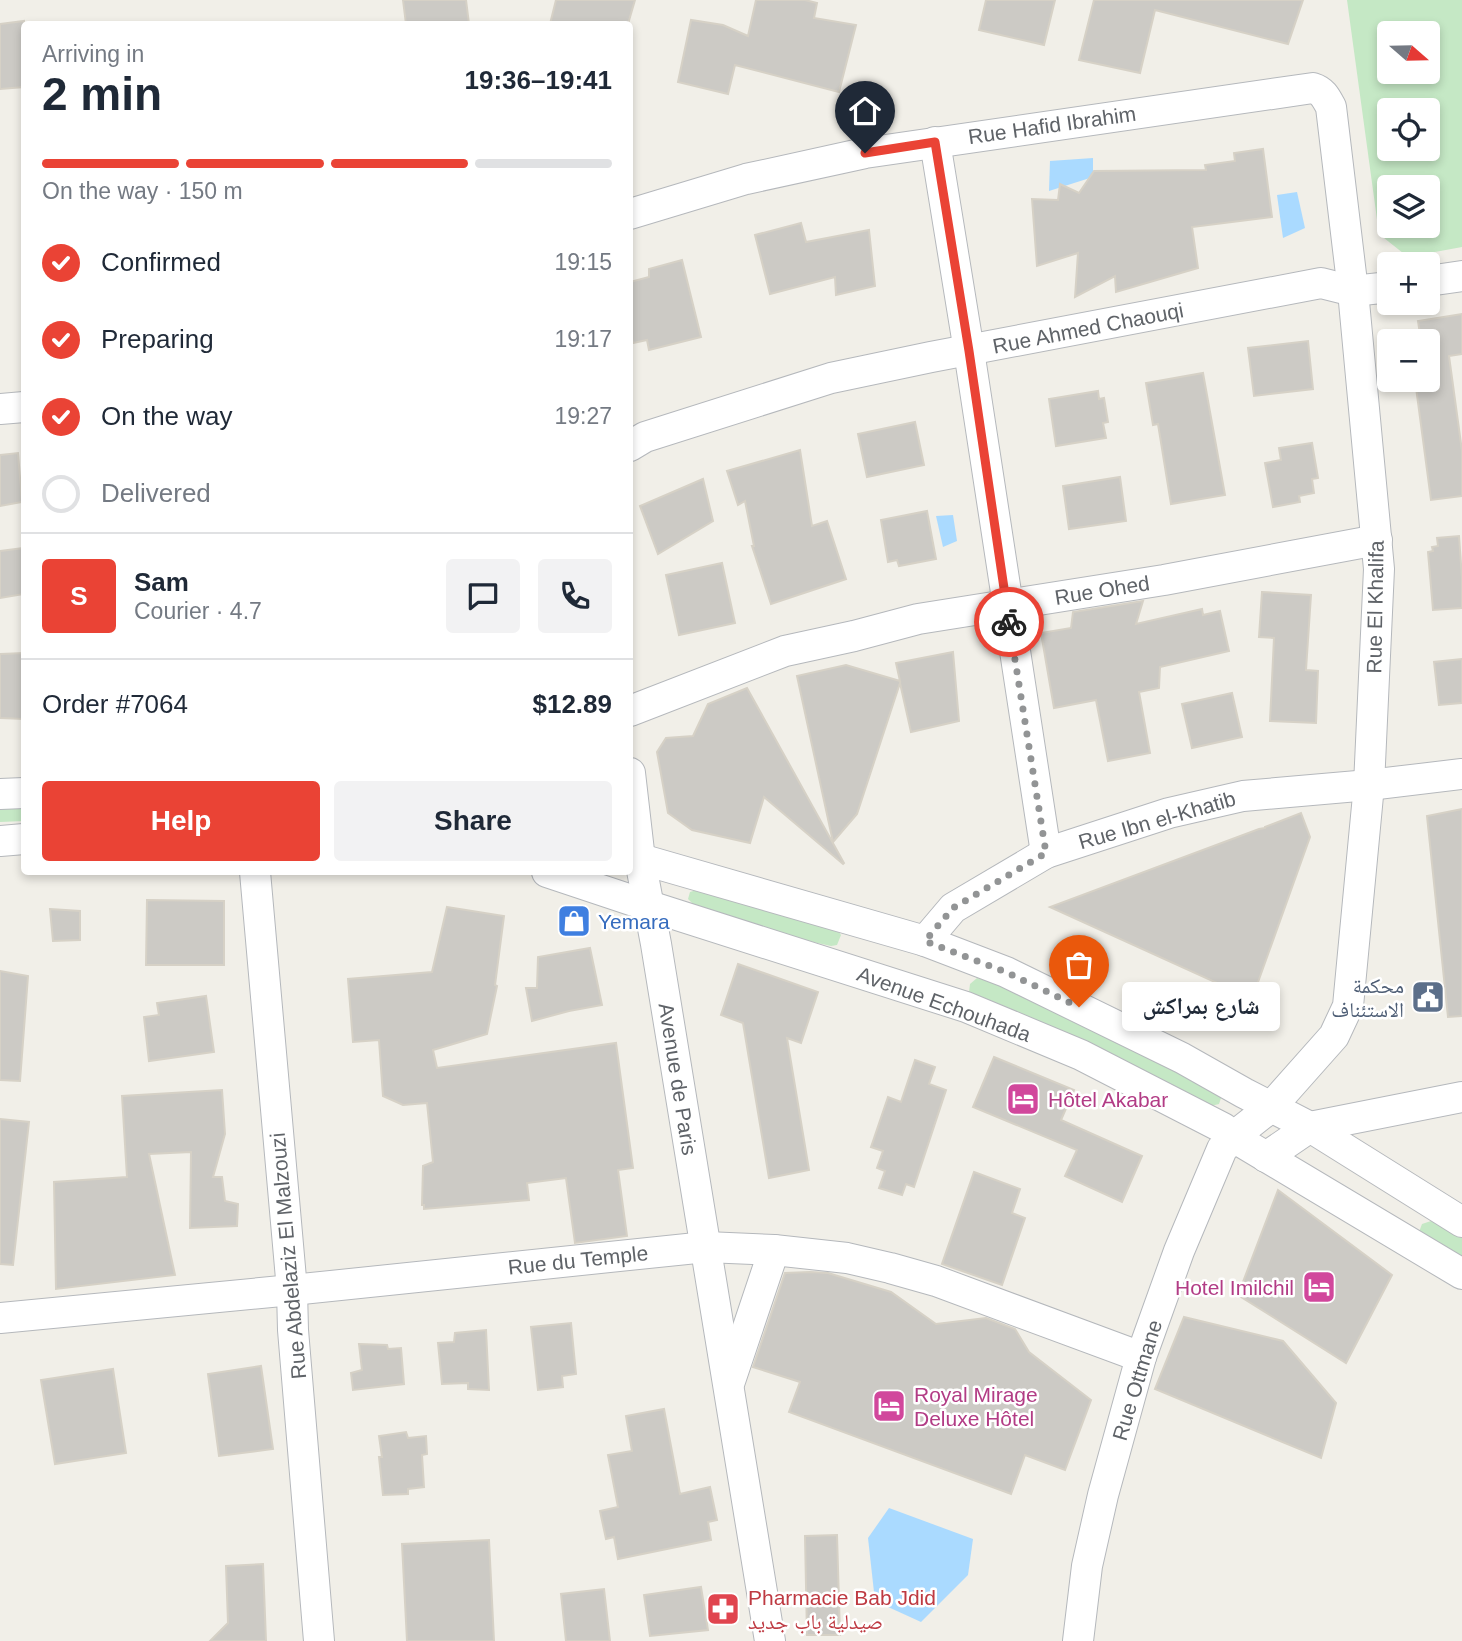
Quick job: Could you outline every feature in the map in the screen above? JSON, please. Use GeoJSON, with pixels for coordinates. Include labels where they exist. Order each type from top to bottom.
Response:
{"type":"FeatureCollection","features":[{"type":"Feature","properties":{"kind":"street","name":"Rue Hafid Ibrahim"},"geometry":{"type":"LineString","coordinates":[[633,213],[746,179],[865,153],[1313,88]]}},
{"type":"Feature","properties":{"kind":"street","name":"Rue El Khalifa"},"geometry":{"type":"LineString","coordinates":[[1271,1107],[1334,1036],[1348,1006],[1369,785],[1380,569],[1353,290],[1331,107],[1320,90],[1313,88]]}},
{"type":"Feature","properties":{"kind":"street"},"geometry":{"type":"LineString","coordinates":[[935,142],[1046,853]]}},
{"type":"Feature","properties":{"kind":"street"},"geometry":{"type":"LineString","coordinates":[[1440,279],[1462,276]]}},
{"type":"Feature","properties":{"kind":"street","name":"Rue Ahmed Chaouqi"},"geometry":{"type":"LineString","coordinates":[[633,444],[645,437],[831,378],[931,357],[1321,283],[1353,290],[1377,288]]}},
{"type":"Feature","properties":{"kind":"street"},"geometry":{"type":"LineString","coordinates":[[0,409],[21,407]]}},
{"type":"Feature","properties":{"kind":"street","name":"Rue Ohed"},"geometry":{"type":"LineString","coordinates":[[633,710],[785,651],[918,619],[1164,580],[1377,540]]}},
{"type":"Feature","properties":{"kind":"street","name":"Rue Ibn el-Khatib"},"geometry":{"type":"LineString","coordinates":[[925,941],[953,908],[1046,853],[1169,813],[1243,796],[1462,774]]}},
{"type":"Feature","properties":{"kind":"street"},"geometry":{"type":"LineString","coordinates":[[0,794],[21,793]]}},
{"type":"Feature","properties":{"kind":"street","name":"Avenue de Paris"},"geometry":{"type":"LineString","coordinates":[[633,824],[635,858],[649,906],[770,1641]]}},
{"type":"Feature","properties":{"kind":"street"},"geometry":{"type":"LineString","coordinates":[[0,841],[21,839]]}},
{"type":"Feature","properties":{"kind":"street"},"geometry":{"type":"LineString","coordinates":[[635,858],[925,941],[1006,972],[1182,1058],[1310,1127],[1462,1222]]}},
{"type":"Feature","properties":{"kind":"street","name":"Rue Abdelaziz El Malzouzi"},"geometry":{"type":"LineString","coordinates":[[255,875],[292,1290],[319,1641]]}},
{"type":"Feature","properties":{"kind":"street","name":"Avenue Echouhada"},"geometry":{"type":"LineString","coordinates":[[556,875],[966,1007],[1081,1055],[1223,1128],[1233,1137],[1462,1274]]}},
{"type":"Feature","properties":{"kind":"street"},"geometry":{"type":"LineString","coordinates":[[1266,1157],[1310,1127],[1462,1097]]}},
{"type":"Feature","properties":{"kind":"street","name":"Rue Ottmane"},"geometry":{"type":"LineString","coordinates":[[1078,1641],[1087,1566],[1103,1494],[1141,1357],[1179,1251],[1222,1149],[1271,1107]]}},
{"type":"Feature","properties":{"kind":"street","name":"Rue du Temple"},"geometry":{"type":"LineString","coordinates":[[0,1318],[706,1247],[774,1250],[847,1258],[890,1268],[936,1281],[1141,1357]]}},
{"type":"Feature","properties":{"kind":"street","name":"Avenue de Paris"},"geometry":{"type":"LineString","coordinates":[[729,1385],[774,1250]]}},
{"type":"Feature","properties":{"kind":"green space"},"geometry":{"type":"Polygon","coordinates":[[[1347,0],[1462,0],[1462,247],[1435,252],[1402,252],[1384,238],[1440,238],[1440,175],[1377,175],[1377,219],[1347,0]]]}},
{"type":"Feature","properties":{"kind":"green space"},"geometry":{"type":"Polygon","coordinates":[[[21,801],[21,821],[0,822],[0,803],[21,801]]]}},
{"type":"Feature","properties":{"kind":"green space"},"geometry":{"type":"Polygon","coordinates":[[[700,889],[837,929],[841,935],[837,945],[831,946],[696,907],[688,899],[690,892],[700,889]]]}},
{"type":"Feature","properties":{"kind":"green space"},"geometry":{"type":"Polygon","coordinates":[[[977,978],[1064,1013],[1222,1095],[1219,1104],[1211,1106],[976,998],[969,992],[970,984],[977,978]]]}},
{"type":"Feature","properties":{"kind":"green space"},"geometry":{"type":"Polygon","coordinates":[[[1431,1221],[1462,1238],[1462,1263],[1419,1232],[1422,1224],[1431,1221]]]}},
{"type":"Feature","properties":{"kind":"water"},"geometry":{"type":"Polygon","coordinates":[[[1093,158],[1093,177],[1049,191],[1050,161],[1093,158]]]}},
{"type":"Feature","properties":{"kind":"water"},"geometry":{"type":"Polygon","coordinates":[[[1297,192],[1305,228],[1283,238],[1277,195],[1297,192]]]}},
{"type":"Feature","properties":{"kind":"water"},"geometry":{"type":"Polygon","coordinates":[[[953,515],[957,541],[943,547],[936,516],[953,515]]]}},
{"type":"Feature","properties":{"kind":"water"},"geometry":{"type":"Polygon","coordinates":[[[889,1508],[973,1539],[968,1575],[921,1622],[875,1601],[868,1538],[889,1508]]]}},
{"type":"Feature","properties":{"kind":"building"},"geometry":{"type":"Polygon","coordinates":[[[403,0],[466,0],[469,21],[406,21],[403,0]]]}},
{"type":"Feature","properties":{"kind":"building"},"geometry":{"type":"Polygon","coordinates":[[[556,0],[635,0],[629,21],[551,21],[556,0]]]}},
{"type":"Feature","properties":{"kind":"building"},"geometry":{"type":"Polygon","coordinates":[[[756,0],[805,0],[817,3],[814,18],[856,25],[839,92],[735,65],[728,94],[678,82],[691,20],[723,25],[748,36],[756,0]]]}},
{"type":"Feature","properties":{"kind":"building"},"geometry":{"type":"Polygon","coordinates":[[[986,0],[1055,0],[1044,45],[979,30],[986,0]]]}},
{"type":"Feature","properties":{"kind":"building"},"geometry":{"type":"Polygon","coordinates":[[[1094,0],[1303,0],[1288,44],[1155,10],[1140,73],[1079,60],[1094,0]]]}},
{"type":"Feature","properties":{"kind":"building"},"geometry":{"type":"Polygon","coordinates":[[[21,21],[21,87],[0,89],[0,24],[21,21]]]}},
{"type":"Feature","properties":{"kind":"building"},"geometry":{"type":"Polygon","coordinates":[[[1263,149],[1272,217],[1192,227],[1198,268],[1116,292],[1115,276],[1075,297],[1078,253],[1037,266],[1032,199],[1058,200],[1060,184],[1079,193],[1094,171],[1206,170],[1205,165],[1235,161],[1234,153],[1263,149]]]}},
{"type":"Feature","properties":{"kind":"building"},"geometry":{"type":"Polygon","coordinates":[[[801,223],[806,242],[869,230],[875,286],[836,295],[835,277],[770,294],[755,235],[801,223]]]}},
{"type":"Feature","properties":{"kind":"building"},"geometry":{"type":"Polygon","coordinates":[[[682,260],[701,337],[649,350],[647,340],[633,343],[633,281],[649,277],[649,269],[682,260]]]}},
{"type":"Feature","properties":{"kind":"building"},"geometry":{"type":"Polygon","coordinates":[[[1462,314],[1462,354],[1449,356],[1462,451],[1462,496],[1431,500],[1417,392],[1440,392],[1440,329],[1419,329],[1418,321],[1462,314]]]}},
{"type":"Feature","properties":{"kind":"building"},"geometry":{"type":"Polygon","coordinates":[[[1308,341],[1313,389],[1254,396],[1248,348],[1308,341]]]}},
{"type":"Feature","properties":{"kind":"building"},"geometry":{"type":"Polygon","coordinates":[[[1203,373],[1225,495],[1171,504],[1158,424],[1153,425],[1146,383],[1203,373]]]}},
{"type":"Feature","properties":{"kind":"building"},"geometry":{"type":"Polygon","coordinates":[[[1098,391],[1099,399],[1104,398],[1108,422],[1103,423],[1106,438],[1056,446],[1049,399],[1098,391]]]}},
{"type":"Feature","properties":{"kind":"building"},"geometry":{"type":"Polygon","coordinates":[[[915,422],[924,465],[867,477],[858,434],[915,422]]]}},
{"type":"Feature","properties":{"kind":"building"},"geometry":{"type":"Polygon","coordinates":[[[1312,443],[1318,478],[1312,479],[1314,493],[1299,496],[1300,502],[1273,507],[1265,463],[1281,460],[1279,448],[1312,443]]]}},
{"type":"Feature","properties":{"kind":"building"},"geometry":{"type":"Polygon","coordinates":[[[800,450],[812,526],[827,521],[846,579],[771,604],[752,546],[745,501],[738,505],[727,471],[800,450]]]}},
{"type":"Feature","properties":{"kind":"building"},"geometry":{"type":"Polygon","coordinates":[[[18,453],[21,502],[0,506],[0,455],[18,453]]]}},
{"type":"Feature","properties":{"kind":"building"},"geometry":{"type":"Polygon","coordinates":[[[1120,477],[1126,521],[1069,529],[1063,486],[1120,477]]]}},
{"type":"Feature","properties":{"kind":"building"},"geometry":{"type":"Polygon","coordinates":[[[703,479],[713,521],[658,554],[640,506],[703,479]]]}},
{"type":"Feature","properties":{"kind":"building"},"geometry":{"type":"Polygon","coordinates":[[[927,511],[936,559],[899,566],[897,560],[888,562],[881,520],[927,511]]]}},
{"type":"Feature","properties":{"kind":"building"},"geometry":{"type":"Polygon","coordinates":[[[1459,536],[1462,608],[1433,610],[1428,552],[1433,551],[1432,547],[1438,546],[1437,538],[1459,536]]]}},
{"type":"Feature","properties":{"kind":"building"},"geometry":{"type":"Polygon","coordinates":[[[21,548],[21,594],[0,598],[0,551],[21,548]]]}},
{"type":"Feature","properties":{"kind":"building"},"geometry":{"type":"Polygon","coordinates":[[[722,563],[735,623],[679,635],[666,575],[722,563]]]}},
{"type":"Feature","properties":{"kind":"building"},"geometry":{"type":"Polygon","coordinates":[[[1262,592],[1311,595],[1306,670],[1318,671],[1316,723],[1270,721],[1274,638],[1259,637],[1262,592]]]}},
{"type":"Feature","properties":{"kind":"building"},"geometry":{"type":"Polygon","coordinates":[[[1143,601],[1136,624],[1202,609],[1203,615],[1220,611],[1229,651],[1160,667],[1159,688],[1139,692],[1150,753],[1108,761],[1096,700],[1054,708],[1041,633],[1071,628],[1073,612],[1143,601]]]}},
{"type":"Feature","properties":{"kind":"building"},"geometry":{"type":"Polygon","coordinates":[[[953,652],[959,721],[911,732],[900,683],[857,814],[833,842],[797,676],[846,665],[900,681],[896,663],[953,652]]]}},
{"type":"Feature","properties":{"kind":"building"},"geometry":{"type":"Polygon","coordinates":[[[21,653],[21,719],[0,718],[0,654],[21,653]]]}},
{"type":"Feature","properties":{"kind":"building"},"geometry":{"type":"Polygon","coordinates":[[[1462,659],[1462,703],[1439,705],[1434,662],[1462,659]]]}},
{"type":"Feature","properties":{"kind":"building"},"geometry":{"type":"Polygon","coordinates":[[[747,688],[843,864],[764,797],[750,843],[692,830],[668,813],[657,752],[666,738],[693,736],[708,704],[747,688]]]}},
{"type":"Feature","properties":{"kind":"building"},"geometry":{"type":"Polygon","coordinates":[[[1232,693],[1242,737],[1192,748],[1182,704],[1232,693]]]}},
{"type":"Feature","properties":{"kind":"building"},"geometry":{"type":"Polygon","coordinates":[[[1462,809],[1462,1016],[1448,1017],[1427,816],[1462,809]]]}},
{"type":"Feature","properties":{"kind":"building"},"geometry":{"type":"Polygon","coordinates":[[[1301,813],[1310,837],[1252,999],[1050,907],[1265,828],[1301,813]]]}},
{"type":"Feature","properties":{"kind":"building"},"geometry":{"type":"Polygon","coordinates":[[[147,900],[224,901],[224,965],[146,965],[147,900]]]}},
{"type":"Feature","properties":{"kind":"building"},"geometry":{"type":"Polygon","coordinates":[[[447,907],[504,916],[497,986],[487,1034],[433,1050],[437,1068],[616,1043],[633,1168],[618,1170],[627,1236],[575,1243],[566,1178],[527,1183],[529,1200],[424,1209],[423,1166],[433,1162],[427,1103],[403,1105],[383,1096],[379,1040],[353,1042],[348,979],[432,972],[447,907]]]}},
{"type":"Feature","properties":{"kind":"building"},"geometry":{"type":"Polygon","coordinates":[[[50,909],[80,911],[80,940],[53,941],[50,909]]]}},
{"type":"Feature","properties":{"kind":"building"},"geometry":{"type":"Polygon","coordinates":[[[590,948],[602,1005],[532,1021],[526,988],[537,988],[538,957],[590,948]]]}},
{"type":"Feature","properties":{"kind":"building"},"geometry":{"type":"Polygon","coordinates":[[[738,964],[818,992],[801,1043],[787,1038],[809,1170],[769,1178],[743,1023],[721,1015],[738,964]]]}},
{"type":"Feature","properties":{"kind":"building"},"geometry":{"type":"Polygon","coordinates":[[[0,971],[28,976],[20,1081],[0,1080],[0,971]]]}},
{"type":"Feature","properties":{"kind":"building"},"geometry":{"type":"Polygon","coordinates":[[[206,996],[214,1052],[149,1061],[144,1017],[159,1015],[157,1003],[206,996]]]}},
{"type":"Feature","properties":{"kind":"building"},"geometry":{"type":"Polygon","coordinates":[[[994,1057],[1074,1090],[1061,1120],[1142,1156],[1122,1202],[1065,1176],[1077,1150],[973,1107],[994,1057]]]}},
{"type":"Feature","properties":{"kind":"building"},"geometry":{"type":"Polygon","coordinates":[[[915,1060],[935,1067],[929,1084],[946,1090],[914,1187],[906,1184],[902,1195],[879,1188],[885,1171],[877,1168],[883,1151],[871,1147],[888,1097],[901,1102],[915,1060]]]}},
{"type":"Feature","properties":{"kind":"building"},"geometry":{"type":"Polygon","coordinates":[[[222,1090],[225,1134],[213,1177],[222,1177],[225,1201],[238,1204],[237,1226],[190,1228],[191,1152],[149,1154],[175,1275],[56,1289],[54,1182],[127,1177],[122,1096],[222,1090]]]}},
{"type":"Feature","properties":{"kind":"building"},"geometry":{"type":"Polygon","coordinates":[[[0,1119],[29,1122],[13,1265],[0,1264],[0,1119]]]}},
{"type":"Feature","properties":{"kind":"building"},"geometry":{"type":"Polygon","coordinates":[[[974,1172],[1020,1189],[1012,1213],[1025,1218],[1002,1285],[942,1264],[974,1172]]]}},
{"type":"Feature","properties":{"kind":"building"},"geometry":{"type":"Polygon","coordinates":[[[1278,1190],[1392,1275],[1346,1363],[1238,1295],[1278,1190]]]}},
{"type":"Feature","properties":{"kind":"building"},"geometry":{"type":"Polygon","coordinates":[[[785,1273],[828,1273],[891,1292],[936,1324],[986,1318],[1015,1329],[1029,1352],[1091,1400],[1065,1470],[1025,1455],[1011,1494],[789,1412],[800,1382],[753,1367],[785,1273]]]}},
{"type":"Feature","properties":{"kind":"building"},"geometry":{"type":"Polygon","coordinates":[[[1184,1317],[1283,1341],[1336,1403],[1321,1458],[1155,1389],[1184,1317]]]}},
{"type":"Feature","properties":{"kind":"building"},"geometry":{"type":"Polygon","coordinates":[[[571,1323],[576,1374],[562,1376],[563,1387],[538,1390],[531,1327],[571,1323]]]}},
{"type":"Feature","properties":{"kind":"building"},"geometry":{"type":"Polygon","coordinates":[[[486,1330],[489,1390],[468,1389],[468,1383],[442,1384],[438,1343],[454,1342],[455,1333],[486,1330]]]}},
{"type":"Feature","properties":{"kind":"building"},"geometry":{"type":"Polygon","coordinates":[[[359,1344],[387,1345],[388,1349],[401,1348],[404,1384],[353,1390],[351,1373],[362,1370],[359,1344]]]}},
{"type":"Feature","properties":{"kind":"building"},"geometry":{"type":"Polygon","coordinates":[[[261,1366],[273,1449],[219,1456],[208,1374],[261,1366]]]}},
{"type":"Feature","properties":{"kind":"building"},"geometry":{"type":"Polygon","coordinates":[[[113,1369],[126,1453],[55,1464],[41,1380],[113,1369]]]}},
{"type":"Feature","properties":{"kind":"building"},"geometry":{"type":"Polygon","coordinates":[[[664,1409],[680,1494],[710,1487],[717,1520],[708,1522],[711,1540],[618,1559],[614,1537],[606,1539],[600,1511],[618,1507],[608,1455],[632,1451],[626,1416],[664,1409]]]}},
{"type":"Feature","properties":{"kind":"building"},"geometry":{"type":"Polygon","coordinates":[[[406,1432],[408,1438],[426,1436],[427,1454],[422,1455],[424,1487],[408,1489],[408,1494],[383,1495],[379,1436],[406,1432]]]}},
{"type":"Feature","properties":{"kind":"building"},"geometry":{"type":"Polygon","coordinates":[[[837,1535],[840,1635],[807,1635],[805,1536],[837,1535]]]}},
{"type":"Feature","properties":{"kind":"building"},"geometry":{"type":"Polygon","coordinates":[[[489,1540],[494,1641],[407,1641],[402,1544],[489,1540]]]}},
{"type":"Feature","properties":{"kind":"building"},"geometry":{"type":"Polygon","coordinates":[[[263,1564],[266,1641],[210,1641],[228,1623],[226,1566],[263,1564]]]}},
{"type":"Feature","properties":{"kind":"building"},"geometry":{"type":"Polygon","coordinates":[[[701,1587],[708,1630],[650,1636],[644,1595],[701,1587]]]}},
{"type":"Feature","properties":{"kind":"building"},"geometry":{"type":"Polygon","coordinates":[[[604,1589],[610,1641],[566,1641],[561,1594],[604,1589]]]}},
{"type":"Feature","properties":{"kind":"way so far"},"geometry":{"type":"LineString","coordinates":[[1009,622],[1046,853],[953,908],[925,941],[1006,972],[1079,1007]]}},
{"type":"Feature","properties":{"kind":"place","name":"Yemara"},"geometry":{"type":"Point","coordinates":[574,921]}},
{"type":"Feature","properties":{"kind":"place","name":"محكمة الاستئناف"},"geometry":{"type":"Point","coordinates":[1428,997]}},
{"type":"Feature","properties":{"kind":"place","name":"شارع بمراكش"},"geometry":{"type":"Point","coordinates":[1079,1007]}},
{"type":"Feature","properties":{"kind":"place","name":"Hôtel Akabar"},"geometry":{"type":"Point","coordinates":[1023,1099]}},
{"type":"Feature","properties":{"kind":"place","name":"Hotel Imilchil"},"geometry":{"type":"Point","coordinates":[1319,1287]}},
{"type":"Feature","properties":{"kind":"place","name":"Royal Mirage Deluxe Hôtel"},"geometry":{"type":"Point","coordinates":[889,1406]}},
{"type":"Feature","properties":{"kind":"place","name":"Pharmacie Bab Jdid صيدلية باب جديد"},"geometry":{"type":"Point","coordinates":[723,1609]}},
{"type":"Feature","properties":{"kind":"route"},"geometry":{"type":"LineString","coordinates":[[865,153],[935,142],[1009,622]]}}]}
